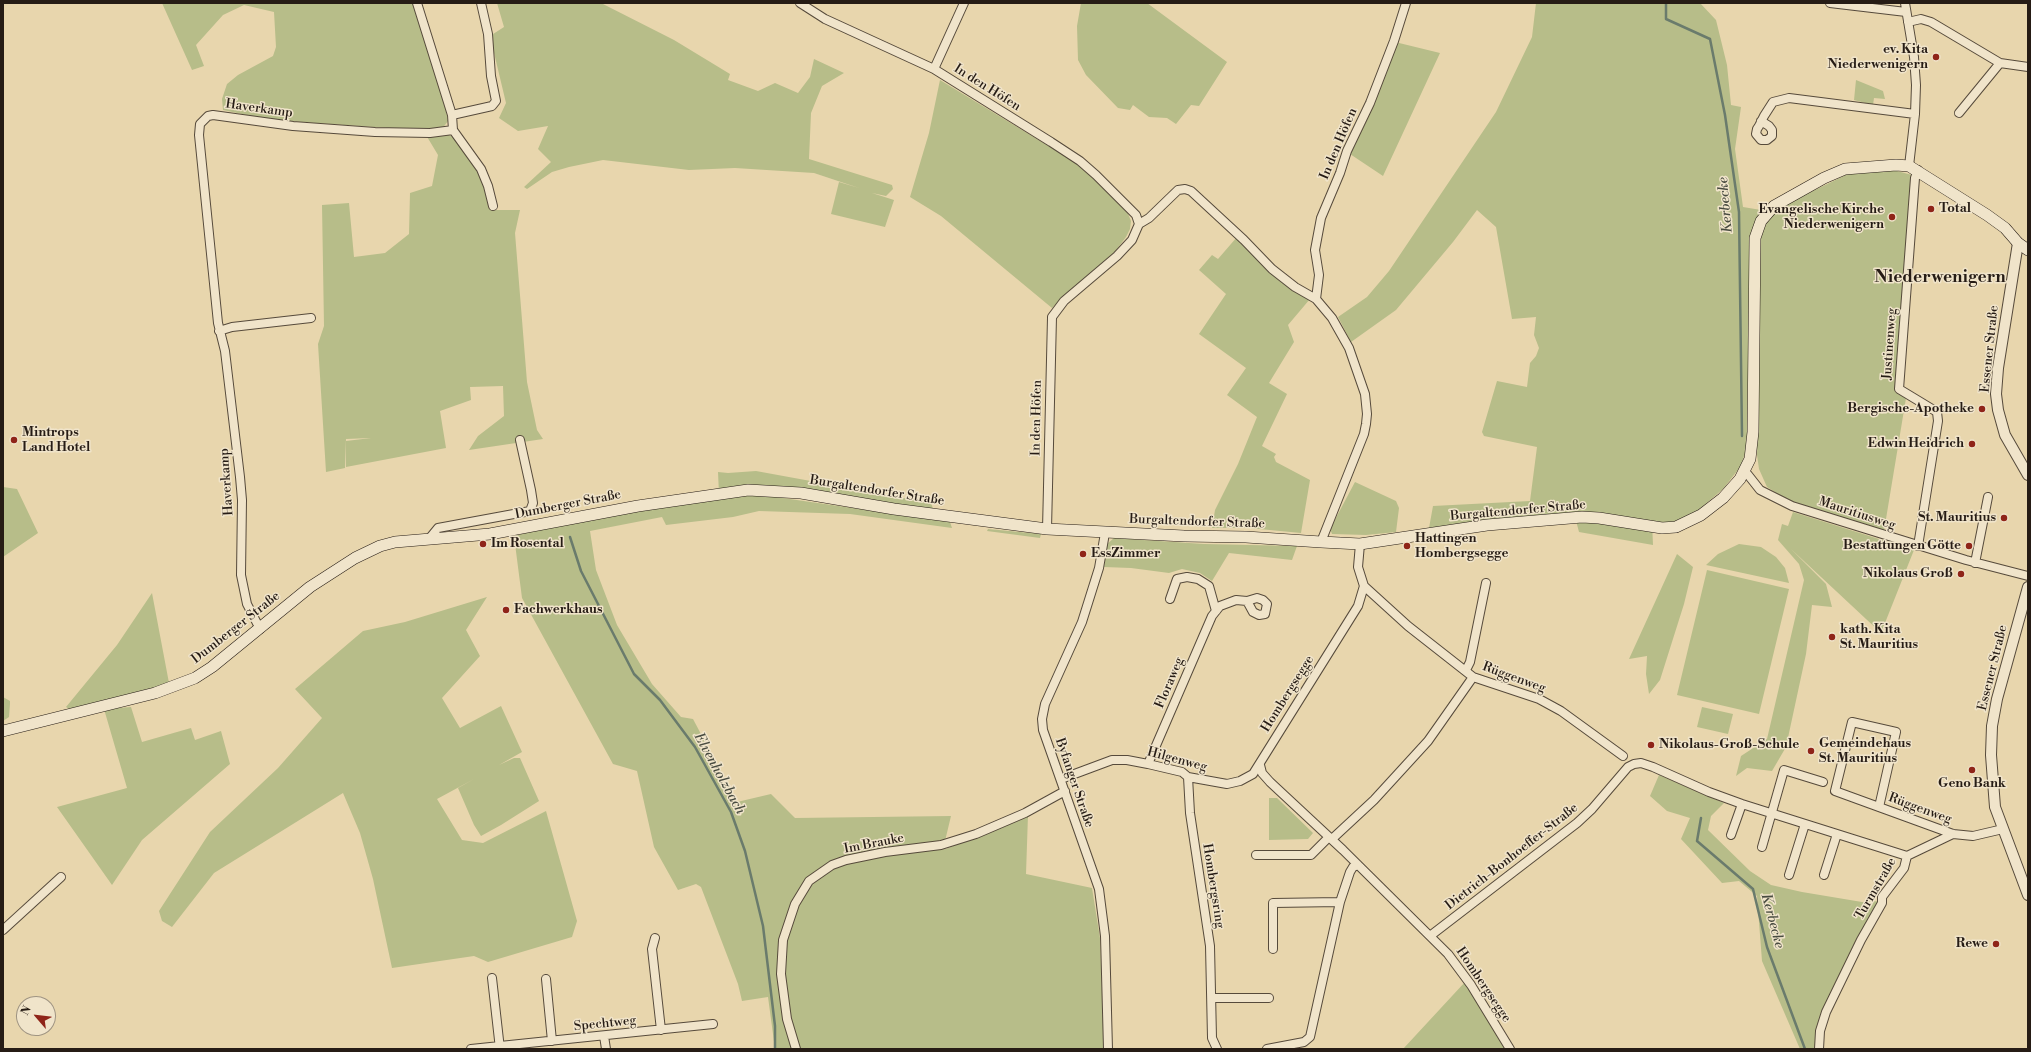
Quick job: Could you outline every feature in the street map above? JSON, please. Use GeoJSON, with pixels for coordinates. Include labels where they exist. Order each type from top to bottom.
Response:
{"type":"FeatureCollection","features":[{"type":"Feature","properties":{"kind":"main road","name":"Burgaltendorfer Straße"},"geometry":{"type":"LineString","coordinates":[[712,496],[748,490],[789,492],[894,509],[1047,529],[1105,533],[1246,537],[1360,544],[1487,525],[1582,517],[1599,518],[1662,528],[1676,527],[1693,520],[1709,510],[1734,486],[1745,471],[1750,459],[1753,443],[1755,238],[1761,221],[1768,211],[1780,202],[1824,178],[1845,169],[1896,164],[1914,168],[2005,228],[2018,243],[2028,250]]}},
{"type":"Feature","properties":{"kind":"main road","name":"Dumberger Straße"},"geometry":{"type":"LineString","coordinates":[[3,731],[175,687],[195,678],[212,667],[310,587],[355,558],[380,546],[395,542],[490,534],[602,512],[712,496]]}},
{"type":"Feature","properties":{"kind":"street"},"geometry":{"type":"LineString","coordinates":[[417,3],[452,114],[453,130],[481,169],[488,186],[493,206]]}},
{"type":"Feature","properties":{"kind":"street"},"geometry":{"type":"LineString","coordinates":[[452,114],[492,106],[496,101],[491,76],[488,34],[481,3]]}},
{"type":"Feature","properties":{"kind":"street","name":"In den Höfen"},"geometry":{"type":"LineString","coordinates":[[800,3],[825,19],[934,69],[1080,161],[1126,204],[1136,215],[1139,224]]}},
{"type":"Feature","properties":{"kind":"street"},"geometry":{"type":"LineString","coordinates":[[934,69],[964,3]]}},
{"type":"Feature","properties":{"kind":"street","name":"In den Höfen"},"geometry":{"type":"LineString","coordinates":[[1316,299],[1319,275],[1315,250],[1321,218],[1340,173],[1347,151],[1370,102],[1394,41],[1406,3]]}},
{"type":"Feature","properties":{"kind":"street"},"geometry":{"type":"LineString","coordinates":[[1830,3],[1906,12]]}},
{"type":"Feature","properties":{"kind":"street"},"geometry":{"type":"LineString","coordinates":[[1905,3],[1916,86],[1914,168]]}},
{"type":"Feature","properties":{"kind":"street"},"geometry":{"type":"LineString","coordinates":[[1908,22],[1921,19],[1931,22],[2000,63],[2028,67]]}},
{"type":"Feature","properties":{"kind":"street"},"geometry":{"type":"LineString","coordinates":[[1959,113],[2000,63]]}},
{"type":"Feature","properties":{"kind":"street"},"geometry":{"type":"LineString","coordinates":[[1762,121],[1771,104],[1780,99],[1789,98],[1915,114]]}},
{"type":"Feature","properties":{"kind":"street","name":"Haverkamp"},"geometry":{"type":"LineString","coordinates":[[260,629],[247,604],[241,575],[242,500],[240,477],[225,350],[219,331],[199,135],[200,124],[203,119],[208,116],[220,116],[293,126],[375,132],[430,132],[453,130]]}},
{"type":"Feature","properties":{"kind":"street","name":"Justinenweg"},"geometry":{"type":"LineString","coordinates":[[1914,168],[1915,178],[1899,389],[1937,412],[1938,421],[1918,546]]}},
{"type":"Feature","properties":{"kind":"street","name":"In den Höfen"},"geometry":{"type":"LineString","coordinates":[[1047,529],[1052,317],[1064,301],[1117,256],[1132,240],[1139,224],[1149,218],[1178,190],[1185,189],[1191,191],[1244,240],[1272,270],[1295,287],[1316,299],[1332,318],[1350,348],[1364,388],[1367,414],[1364,434],[1321,542]]}},
{"type":"Feature","properties":{"kind":"street","name":"Essener Straße"},"geometry":{"type":"LineString","coordinates":[[2018,243],[1999,360],[1996,394],[1999,414],[2005,435],[2028,475]]}},
{"type":"Feature","properties":{"kind":"street"},"geometry":{"type":"LineString","coordinates":[[219,331],[232,327],[312,318]]}},
{"type":"Feature","properties":{"kind":"street","name":"Dumberger Straße"},"geometry":{"type":"LineString","coordinates":[[429,539],[438,528],[530,511],[533,504],[520,440]]}},
{"type":"Feature","properties":{"kind":"street","name":"Mauritiusweg"},"geometry":{"type":"LineString","coordinates":[[1745,471],[1760,490],[1774,498],[1918,546],[2028,576]]}},
{"type":"Feature","properties":{"kind":"street"},"geometry":{"type":"LineString","coordinates":[[1974,562],[1988,497]]}},
{"type":"Feature","properties":{"kind":"street","name":"Byfanger Straße"},"geometry":{"type":"LineString","coordinates":[[1105,533],[1099,568],[1084,616],[1073,646],[1045,704],[1042,719],[1043,730],[1099,889],[1105,936],[1108,1049]]}},
{"type":"Feature","properties":{"kind":"street"},"geometry":{"type":"LineString","coordinates":[[1360,544],[1358,567],[1364,586]]}},
{"type":"Feature","properties":{"kind":"street"},"geometry":{"type":"LineString","coordinates":[[1170,599],[1177,579],[1187,577],[1198,579],[1209,586],[1216,611]]}},
{"type":"Feature","properties":{"kind":"street"},"geometry":{"type":"LineString","coordinates":[[1466,670],[1470,662],[1486,582]]}},
{"type":"Feature","properties":{"kind":"street","name":"Rüggenweg"},"geometry":{"type":"LineString","coordinates":[[1364,586],[1408,626],[1473,677],[1539,699],[1561,712],[1623,756]]}},
{"type":"Feature","properties":{"kind":"street","name":"Hombergsegge"},"geometry":{"type":"LineString","coordinates":[[1364,586],[1358,606],[1273,740],[1260,765],[1262,773],[1358,865],[1453,960],[1472,985],[1510,1049]]}},
{"type":"Feature","properties":{"kind":"street","name":"Essener Straße"},"geometry":{"type":"LineString","coordinates":[[2028,587],[1997,699],[1992,726],[1991,767],[1993,797],[2003,829],[2028,895]]}},
{"type":"Feature","properties":{"kind":"street"},"geometry":{"type":"LineString","coordinates":[[1216,611],[1220,606],[1236,600],[1247,601]]}},
{"type":"Feature","properties":{"kind":"street","name":"Floraweg"},"geometry":{"type":"LineString","coordinates":[[1148,764],[1212,616],[1216,611]]}},
{"type":"Feature","properties":{"kind":"street"},"geometry":{"type":"LineString","coordinates":[[1256,855],[1311,855],[1374,800],[1423,747],[1473,677]]}},
{"type":"Feature","properties":{"kind":"street","name":"Rüggenweg"},"geometry":{"type":"LineString","coordinates":[[1879,807],[1896,732],[1852,722],[1835,792],[1879,807],[1881,810],[1953,834]]}},
{"type":"Feature","properties":{"kind":"street","name":"Hilgenweg"},"geometry":{"type":"LineString","coordinates":[[1060,779],[1112,760],[1148,764],[1182,772],[1188,777],[1228,784],[1253,774],[1260,765]]}},
{"type":"Feature","properties":{"kind":"street","name":"Dietrich-Bonhoeffer-Straße"},"geometry":{"type":"LineString","coordinates":[[1430,936],[1577,823],[1592,809],[1628,767],[1641,763],[1742,804]]}},
{"type":"Feature","properties":{"kind":"street"},"geometry":{"type":"LineString","coordinates":[[1762,847],[1784,770],[1823,782]]}},
{"type":"Feature","properties":{"kind":"street","name":"Hombergsring"},"geometry":{"type":"LineString","coordinates":[[1188,777],[1190,813],[1210,946],[1212,1038],[1216,1048]]}},
{"type":"Feature","properties":{"kind":"street","name":"Im Brauke"},"geometry":{"type":"LineString","coordinates":[[796,1049],[787,1018],[781,974],[783,940],[795,904],[809,881],[832,865],[846,860],[878,853],[941,845],[968,836],[1025,814],[1064,791]]}},
{"type":"Feature","properties":{"kind":"street"},"geometry":{"type":"LineString","coordinates":[[1731,835],[1742,804],[1907,856]]}},
{"type":"Feature","properties":{"kind":"street"},"geometry":{"type":"LineString","coordinates":[[1789,875],[1805,824]]}},
{"type":"Feature","properties":{"kind":"street"},"geometry":{"type":"LineString","coordinates":[[1953,834],[1973,836],[2003,829]]}},
{"type":"Feature","properties":{"kind":"street"},"geometry":{"type":"LineString","coordinates":[[1824,875],[1837,834]]}},
{"type":"Feature","properties":{"kind":"street","name":"Turmstraße"},"geometry":{"type":"LineString","coordinates":[[1819,1049],[1820,1031],[1826,1012],[1860,940],[1882,903],[1882,897],[1904,868],[1907,856],[1953,834]]}},
{"type":"Feature","properties":{"kind":"street"},"geometry":{"type":"LineString","coordinates":[[1267,1049],[1304,1042],[1310,1037],[1340,902],[1350,872],[1353,867],[1358,865]]}},
{"type":"Feature","properties":{"kind":"street"},"geometry":{"type":"LineString","coordinates":[[3,930],[61,877]]}},
{"type":"Feature","properties":{"kind":"street"},"geometry":{"type":"LineString","coordinates":[[1273,949],[1273,903],[1340,902]]}},
{"type":"Feature","properties":{"kind":"street"},"geometry":{"type":"LineString","coordinates":[[655,938],[652,949],[661,1030]]}},
{"type":"Feature","properties":{"kind":"street"},"geometry":{"type":"LineString","coordinates":[[492,978],[499,1047]]}},
{"type":"Feature","properties":{"kind":"street"},"geometry":{"type":"LineString","coordinates":[[546,979],[552,1041]]}},
{"type":"Feature","properties":{"kind":"street"},"geometry":{"type":"LineString","coordinates":[[1212,998],[1269,998]]}},
{"type":"Feature","properties":{"kind":"street","name":"Spechtweg"},"geometry":{"type":"LineString","coordinates":[[471,1049],[713,1024]]}},
{"type":"Feature","properties":{"kind":"street"},"geometry":{"type":"LineString","coordinates":[[604,1036],[606,1049]]}},
{"type":"Feature","properties":{"kind":"green space"},"geometry":{"type":"Polygon","coordinates":[[[162,3],[414,3],[445,105],[448,121],[442,129],[388,128],[287,121],[256,117],[223,110],[222,99],[227,84],[238,75],[273,56],[276,47],[274,12],[244,5],[223,15],[196,45],[204,66],[192,70],[162,3]]]}},
{"type":"Feature","properties":{"kind":"green space"},"geometry":{"type":"Polygon","coordinates":[[[497,3],[601,3],[674,40],[730,74],[728,80],[758,91],[775,83],[798,93],[810,77],[814,59],[844,73],[822,86],[811,113],[809,159],[892,185],[893,189],[886,196],[872,193],[894,200],[885,227],[831,214],[839,182],[859,188],[814,173],[735,168],[689,170],[603,160],[552,172],[527,189],[524,187],[551,162],[538,149],[548,126],[518,131],[499,118],[506,103],[490,36],[504,27],[497,3]]]}},
{"type":"Feature","properties":{"kind":"green space"},"geometry":{"type":"Polygon","coordinates":[[[1081,3],[1147,3],[1227,62],[1199,106],[1191,105],[1176,124],[1167,118],[1149,117],[1133,105],[1130,110],[1118,108],[1086,75],[1078,60],[1077,26],[1081,3]]]}},
{"type":"Feature","properties":{"kind":"green space"},"geometry":{"type":"Polygon","coordinates":[[[1536,3],[1700,3],[1716,20],[1727,65],[1731,105],[1741,107],[1735,149],[1743,207],[1761,210],[1750,237],[1747,447],[1741,466],[1723,489],[1695,513],[1683,520],[1671,523],[1652,522],[1653,545],[1579,532],[1574,513],[1429,528],[1433,506],[1530,501],[1537,447],[1484,436],[1482,432],[1497,381],[1527,387],[1530,363],[1536,356],[1539,348],[1534,335],[1536,317],[1512,319],[1496,227],[1477,210],[1453,242],[1396,310],[1351,342],[1338,317],[1367,297],[1389,271],[1496,112],[1532,37],[1536,3]]]}},
{"type":"Feature","properties":{"kind":"green space"},"geometry":{"type":"Polygon","coordinates":[[[1395,42],[1440,53],[1383,176],[1350,154],[1380,84],[1395,42]]]}},
{"type":"Feature","properties":{"kind":"green space"},"geometry":{"type":"Polygon","coordinates":[[[940,80],[1078,164],[1096,179],[1127,211],[1131,221],[1130,229],[1114,253],[1052,308],[941,216],[910,197],[929,133],[940,80]]]}},
{"type":"Feature","properties":{"kind":"green space"},"geometry":{"type":"Polygon","coordinates":[[[1856,80],[1883,91],[1885,99],[1874,98],[1873,105],[1854,100],[1856,80]]]}},
{"type":"Feature","properties":{"kind":"green space"},"geometry":{"type":"Polygon","coordinates":[[[426,135],[449,135],[455,138],[479,173],[492,210],[520,210],[515,233],[527,382],[537,430],[543,439],[469,450],[478,436],[504,416],[503,386],[470,387],[471,400],[440,411],[446,448],[346,467],[346,441],[371,438],[346,439],[345,468],[326,472],[318,344],[324,326],[322,205],[349,203],[354,257],[385,253],[409,234],[410,193],[432,186],[438,155],[426,135]]]}},
{"type":"Feature","properties":{"kind":"green space"},"geometry":{"type":"Polygon","coordinates":[[[1893,170],[1912,175],[1895,391],[1906,398],[1884,531],[1789,501],[1767,487],[1759,469],[1757,455],[1759,242],[1766,224],[1772,215],[1788,203],[1848,174],[1893,170]]]}},
{"type":"Feature","properties":{"kind":"green space"},"geometry":{"type":"Polygon","coordinates":[[[1237,237],[1268,271],[1310,299],[1288,325],[1294,342],[1269,383],[1287,394],[1262,446],[1276,454],[1274,457],[1276,462],[1310,480],[1301,533],[1249,528],[1212,528],[1215,510],[1238,464],[1257,417],[1227,395],[1246,368],[1199,334],[1226,294],[1199,270],[1212,255],[1218,259],[1237,237]]]}},
{"type":"Feature","properties":{"kind":"green space"},"geometry":{"type":"Polygon","coordinates":[[[756,471],[931,503],[935,514],[802,493],[719,494],[718,472],[728,473],[756,471]]]}},
{"type":"Feature","properties":{"kind":"green space"},"geometry":{"type":"Polygon","coordinates":[[[1355,482],[1396,501],[1399,508],[1396,532],[1366,535],[1332,534],[1330,529],[1355,482]]]}},
{"type":"Feature","properties":{"kind":"green space"},"geometry":{"type":"Polygon","coordinates":[[[3,487],[17,489],[38,533],[3,557],[3,487]]]}},
{"type":"Feature","properties":{"kind":"green space"},"geometry":{"type":"Polygon","coordinates":[[[748,493],[950,522],[952,528],[850,514],[759,511],[733,517],[666,525],[662,517],[590,531],[596,570],[617,625],[652,684],[681,717],[693,719],[737,802],[771,794],[795,818],[951,816],[945,841],[860,854],[806,881],[781,940],[793,1049],[775,1049],[768,997],[742,1001],[738,984],[701,887],[696,884],[678,890],[654,847],[637,771],[613,764],[522,598],[514,536],[555,525],[748,493]]]}},
{"type":"Feature","properties":{"kind":"green space"},"geometry":{"type":"Polygon","coordinates":[[[1793,512],[1914,550],[1881,633],[1791,549],[1826,584],[1832,607],[1812,605],[1806,654],[1786,747],[1772,771],[1747,768],[1736,776],[1741,756],[1767,739],[1804,580],[1799,564],[1778,540],[1782,524],[1788,526],[1793,512]]]}},
{"type":"Feature","properties":{"kind":"green space"},"geometry":{"type":"Polygon","coordinates":[[[988,529],[1041,534],[1040,538],[987,531],[988,529]]]}},
{"type":"Feature","properties":{"kind":"green space"},"geometry":{"type":"Polygon","coordinates":[[[1114,538],[1204,544],[1297,546],[1292,560],[1229,553],[1212,581],[1200,573],[1182,569],[1169,573],[1131,568],[1104,567],[1106,545],[1114,538]]]}},
{"type":"Feature","properties":{"kind":"green space"},"geometry":{"type":"Polygon","coordinates":[[[1739,544],[1761,547],[1776,557],[1785,568],[1789,583],[1706,565],[1718,554],[1739,544]]]}},
{"type":"Feature","properties":{"kind":"green space"},"geometry":{"type":"Polygon","coordinates":[[[1677,554],[1693,567],[1684,604],[1660,680],[1649,694],[1646,674],[1647,656],[1629,659],[1677,554]]]}},
{"type":"Feature","properties":{"kind":"green space"},"geometry":{"type":"Polygon","coordinates":[[[1707,570],[1789,589],[1759,714],[1677,695],[1707,570]]]}},
{"type":"Feature","properties":{"kind":"green space"},"geometry":{"type":"Polygon","coordinates":[[[152,593],[169,683],[130,695],[69,709],[66,707],[117,645],[152,593]]]}},
{"type":"Feature","properties":{"kind":"green space"},"geometry":{"type":"Polygon","coordinates":[[[487,597],[466,630],[480,656],[442,698],[460,728],[501,706],[522,752],[499,765],[514,758],[520,758],[539,801],[481,836],[474,825],[458,788],[474,779],[437,799],[462,840],[483,843],[546,811],[577,921],[572,937],[488,962],[474,956],[392,968],[373,879],[360,833],[343,793],[214,873],[172,927],[162,921],[159,911],[210,832],[278,768],[322,718],[295,689],[363,631],[405,622],[487,597]]]}},
{"type":"Feature","properties":{"kind":"green space"},"geometry":{"type":"Polygon","coordinates":[[[3,697],[10,701],[10,704],[9,717],[3,721],[3,697]]]}},
{"type":"Feature","properties":{"kind":"green space"},"geometry":{"type":"Polygon","coordinates":[[[131,707],[142,742],[191,728],[195,740],[221,731],[230,764],[142,840],[112,885],[57,807],[127,788],[104,709],[131,707]]]}},
{"type":"Feature","properties":{"kind":"green space"},"geometry":{"type":"Polygon","coordinates":[[[1702,707],[1733,714],[1728,734],[1697,727],[1702,707]]]}},
{"type":"Feature","properties":{"kind":"green space"},"geometry":{"type":"Polygon","coordinates":[[[1659,775],[1724,803],[1711,816],[1708,830],[1750,871],[1771,885],[1862,902],[1881,901],[1824,1013],[1818,1049],[1800,1049],[1762,961],[1757,896],[1739,881],[1722,883],[1681,839],[1690,818],[1667,811],[1650,796],[1659,775]]]}},
{"type":"Feature","properties":{"kind":"green space"},"geometry":{"type":"Polygon","coordinates":[[[1269,798],[1277,798],[1313,833],[1308,839],[1269,840],[1269,798]]]}},
{"type":"Feature","properties":{"kind":"green space"},"geometry":{"type":"Polygon","coordinates":[[[1028,815],[1026,874],[1092,888],[1100,938],[1104,1049],[797,1049],[789,1018],[783,973],[785,940],[796,904],[809,884],[832,867],[897,854],[946,849],[1028,815]]]}},
{"type":"Feature","properties":{"kind":"green space"},"geometry":{"type":"Polygon","coordinates":[[[1465,982],[1506,1049],[1403,1049],[1465,982]]]}},
{"type":"Feature","properties":{"kind":"waterway","name":"Kerbecke"},"geometry":{"type":"LineString","coordinates":[[1666,3],[1666,19],[1710,39],[1725,115],[1739,212],[1742,436]]}},
{"type":"Feature","properties":{"kind":"waterway","name":"Elvenholzbach"},"geometry":{"type":"LineString","coordinates":[[570,537],[581,571],[634,674],[660,700],[695,747],[731,812],[745,851],[763,926],[775,1026],[775,1049]]}},
{"type":"Feature","properties":{"kind":"waterway","name":"Kerbecke"},"geometry":{"type":"LineString","coordinates":[[1701,818],[1697,841],[1753,889],[1767,947],[1805,1049]]}},
{"type":"Feature","properties":{"kind":"place","name":"ev. Kita Niederwenigern"},"geometry":{"type":"Point","coordinates":[1936,57]}},
{"type":"Feature","properties":{"kind":"place","name":"Total"},"geometry":{"type":"Point","coordinates":[1931,209]}},
{"type":"Feature","properties":{"kind":"place","name":"Evangelische Kirche Niederwenigern"},"geometry":{"type":"Point","coordinates":[1892,217]}},
{"type":"Feature","properties":{"kind":"place","name":"Bergische-Apotheke"},"geometry":{"type":"Point","coordinates":[1982,409]}},
{"type":"Feature","properties":{"kind":"place","name":"Mintrops Land Hotel"},"geometry":{"type":"Point","coordinates":[14,440]}},
{"type":"Feature","properties":{"kind":"place","name":"Edwin Heidrich"},"geometry":{"type":"Point","coordinates":[1972,444]}},
{"type":"Feature","properties":{"kind":"place","name":"St. Mauritius"},"geometry":{"type":"Point","coordinates":[2004,518]}},
{"type":"Feature","properties":{"kind":"place","name":"Im Rosental"},"geometry":{"type":"Point","coordinates":[483,544]}},
{"type":"Feature","properties":{"kind":"place","name":"Hattingen Hombergsegge"},"geometry":{"type":"Point","coordinates":[1407,546]}},
{"type":"Feature","properties":{"kind":"place","name":"Bestattungen Götte"},"geometry":{"type":"Point","coordinates":[1969,546]}},
{"type":"Feature","properties":{"kind":"place","name":"EssZimmer"},"geometry":{"type":"Point","coordinates":[1083,554]}},
{"type":"Feature","properties":{"kind":"place","name":"Nikolaus Groß"},"geometry":{"type":"Point","coordinates":[1961,574]}},
{"type":"Feature","properties":{"kind":"place","name":"Fachwerkhaus"},"geometry":{"type":"Point","coordinates":[506,610]}},
{"type":"Feature","properties":{"kind":"place","name":"kath. Kita St. Mauritius"},"geometry":{"type":"Point","coordinates":[1832,637]}},
{"type":"Feature","properties":{"kind":"place","name":"Nikolaus-Groß-Schule"},"geometry":{"type":"Point","coordinates":[1651,745]}},
{"type":"Feature","properties":{"kind":"place","name":"Gemeindehaus St. Mauritius"},"geometry":{"type":"Point","coordinates":[1811,751]}},
{"type":"Feature","properties":{"kind":"place","name":"Geno Bank"},"geometry":{"type":"Point","coordinates":[1972,770]}},
{"type":"Feature","properties":{"kind":"place","name":"Rewe"},"geometry":{"type":"Point","coordinates":[1996,944]}},
{"type":"Feature","properties":{"kind":"district","name":"Niederwenigern"},"geometry":{"type":"Point","coordinates":[1940,278]}}]}
